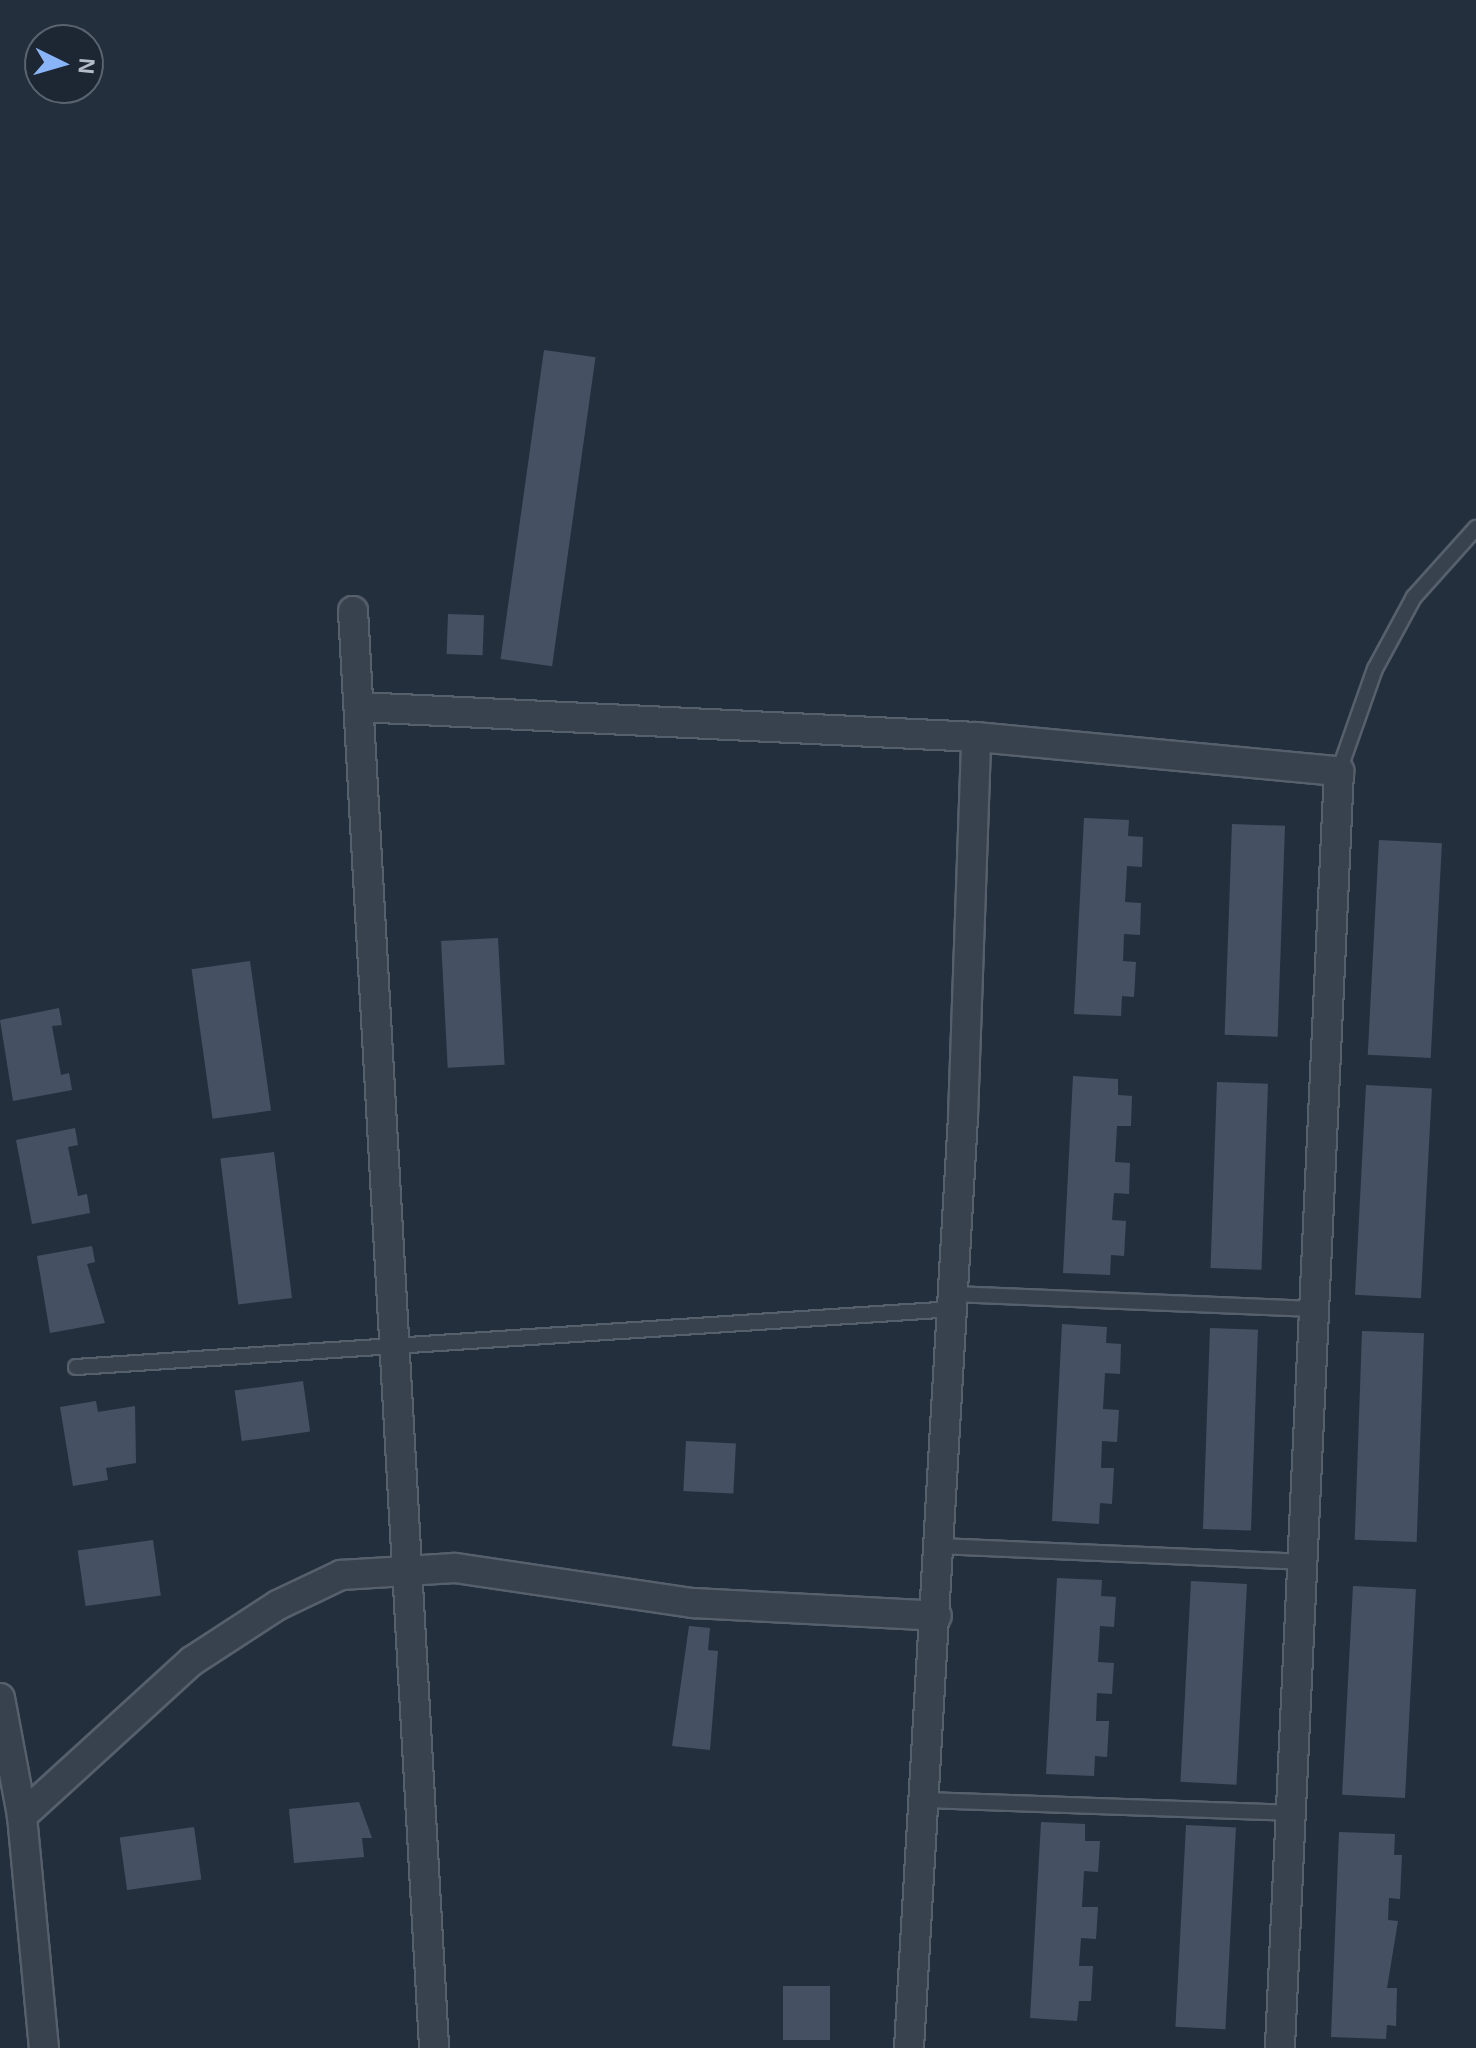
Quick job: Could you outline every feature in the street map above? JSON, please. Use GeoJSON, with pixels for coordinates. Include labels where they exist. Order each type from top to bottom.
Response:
{"type":"FeatureCollection","features":[{"type":"Feature","properties":{"kind":"street"},"geometry":{"type":"LineString","coordinates":[[353,611],[411,1566],[434,2048]]}},
{"type":"Feature","properties":{"kind":"street"},"geometry":{"type":"LineString","coordinates":[[359,707],[976,737],[1339,771],[1300,1562],[1280,2048]]}},
{"type":"Feature","properties":{"kind":"street"},"geometry":{"type":"LineString","coordinates":[[909,2048],[937,1616],[976,737]]}},
{"type":"Feature","properties":{"kind":"street"},"geometry":{"type":"LineString","coordinates":[[22,1816],[181,1670],[278,1605],[341,1575],[411,1566],[693,1603],[937,1616]]}},
{"type":"Feature","properties":{"kind":"street"},"geometry":{"type":"LineString","coordinates":[[0,1698],[22,1816],[44,2048]]}},
{"type":"Feature","properties":{"kind":"lane"},"geometry":{"type":"LineString","coordinates":[[1339,771],[1375,669],[1414,597],[1476,528]]}},
{"type":"Feature","properties":{"kind":"lane"},"geometry":{"type":"LineString","coordinates":[[76,1367],[953,1301],[1313,1309]]}},
{"type":"Feature","properties":{"kind":"lane"},"geometry":{"type":"LineString","coordinates":[[940,1546],[1300,1562]]}},
{"type":"Feature","properties":{"kind":"lane"},"geometry":{"type":"LineString","coordinates":[[925,1800],[1289,1813]]}},
{"type":"Feature","properties":{"kind":"building"},"geometry":{"type":"Polygon","coordinates":[[[544,350],[595,357],[552,666],[501,659],[544,350]]]}},
{"type":"Feature","properties":{"kind":"building"},"geometry":{"type":"Polygon","coordinates":[[[448,614],[484,615],[483,655],[447,654],[448,614]]]}},
{"type":"Feature","properties":{"kind":"building"},"geometry":{"type":"Polygon","coordinates":[[[1084,818],[1129,820],[1128,836],[1143,837],[1142,867],[1127,866],[1125,902],[1141,903],[1140,935],[1124,934],[1123,961],[1136,962],[1134,997],[1122,996],[1121,1016],[1074,1014],[1084,818]]]}},
{"type":"Feature","properties":{"kind":"building"},"geometry":{"type":"Polygon","coordinates":[[[1232,824],[1285,826],[1278,1037],[1225,1035],[1232,824]]]}},
{"type":"Feature","properties":{"kind":"building"},"geometry":{"type":"Polygon","coordinates":[[[1379,840],[1442,843],[1431,1058],[1368,1055],[1379,840]]]}},
{"type":"Feature","properties":{"kind":"building"},"geometry":{"type":"Polygon","coordinates":[[[498,938],[505,1065],[448,1068],[441,941],[498,938]]]}},
{"type":"Feature","properties":{"kind":"building"},"geometry":{"type":"Polygon","coordinates":[[[250,961],[271,1111],[213,1119],[192,969],[250,961]]]}},
{"type":"Feature","properties":{"kind":"building"},"geometry":{"type":"Polygon","coordinates":[[[59,1008],[62,1025],[52,1026],[61,1075],[69,1073],[72,1090],[13,1101],[0,1020],[59,1008]]]}},
{"type":"Feature","properties":{"kind":"building"},"geometry":{"type":"Polygon","coordinates":[[[1073,1076],[1118,1079],[1118,1095],[1132,1096],[1131,1126],[1117,1126],[1115,1162],[1130,1163],[1129,1194],[1114,1193],[1112,1220],[1126,1221],[1124,1256],[1111,1255],[1110,1275],[1063,1273],[1073,1076]]]}},
{"type":"Feature","properties":{"kind":"building"},"geometry":{"type":"Polygon","coordinates":[[[1217,1082],[1268,1084],[1261,1270],[1211,1268],[1217,1082]]]}},
{"type":"Feature","properties":{"kind":"building"},"geometry":{"type":"Polygon","coordinates":[[[1366,1085],[1432,1088],[1421,1298],[1355,1295],[1366,1085]]]}},
{"type":"Feature","properties":{"kind":"building"},"geometry":{"type":"Polygon","coordinates":[[[75,1128],[78,1145],[68,1147],[78,1196],[87,1194],[90,1213],[32,1224],[16,1140],[75,1128]]]}},
{"type":"Feature","properties":{"kind":"building"},"geometry":{"type":"Polygon","coordinates":[[[274,1152],[292,1298],[238,1304],[220,1159],[274,1152]]]}},
{"type":"Feature","properties":{"kind":"building"},"geometry":{"type":"Polygon","coordinates":[[[92,1246],[95,1262],[87,1264],[105,1323],[50,1333],[37,1256],[92,1246]]]}},
{"type":"Feature","properties":{"kind":"building"},"geometry":{"type":"Polygon","coordinates":[[[1062,1324],[1107,1327],[1106,1343],[1121,1344],[1120,1374],[1105,1373],[1103,1409],[1119,1410],[1117,1442],[1102,1441],[1101,1468],[1114,1468],[1112,1504],[1100,1503],[1099,1524],[1052,1521],[1062,1324]]]}},
{"type":"Feature","properties":{"kind":"building"},"geometry":{"type":"Polygon","coordinates":[[[1210,1328],[1258,1330],[1251,1531],[1203,1529],[1210,1328]]]}},
{"type":"Feature","properties":{"kind":"building"},"geometry":{"type":"Polygon","coordinates":[[[1362,1331],[1424,1333],[1417,1542],[1355,1540],[1362,1331]]]}},
{"type":"Feature","properties":{"kind":"building"},"geometry":{"type":"Polygon","coordinates":[[[303,1381],[310,1432],[242,1441],[235,1391],[303,1381]]]}},
{"type":"Feature","properties":{"kind":"building"},"geometry":{"type":"Polygon","coordinates":[[[96,1401],[98,1412],[135,1406],[136,1463],[106,1468],[108,1480],[73,1486],[60,1407],[96,1401]]]}},
{"type":"Feature","properties":{"kind":"building"},"geometry":{"type":"Polygon","coordinates":[[[686,1441],[736,1444],[733,1494],[683,1491],[686,1441]]]}},
{"type":"Feature","properties":{"kind":"building"},"geometry":{"type":"Polygon","coordinates":[[[153,1540],[161,1595],[86,1606],[78,1551],[153,1540]]]}},
{"type":"Feature","properties":{"kind":"building"},"geometry":{"type":"Polygon","coordinates":[[[1057,1578],[1102,1580],[1101,1596],[1116,1597],[1114,1627],[1100,1626],[1098,1662],[1114,1663],[1112,1694],[1097,1693],[1096,1721],[1109,1721],[1107,1757],[1095,1756],[1094,1776],[1046,1774],[1057,1578]]]}},
{"type":"Feature","properties":{"kind":"building"},"geometry":{"type":"Polygon","coordinates":[[[1191,1581],[1247,1584],[1236,1785],[1180,1782],[1191,1581]]]}},
{"type":"Feature","properties":{"kind":"building"},"geometry":{"type":"Polygon","coordinates":[[[1353,1586],[1416,1589],[1405,1798],[1342,1795],[1353,1586]]]}},
{"type":"Feature","properties":{"kind":"building"},"geometry":{"type":"Polygon","coordinates":[[[689,1626],[710,1628],[708,1650],[718,1651],[710,1750],[672,1746],[689,1626]]]}},
{"type":"Feature","properties":{"kind":"building"},"geometry":{"type":"Polygon","coordinates":[[[359,1802],[372,1838],[362,1838],[364,1857],[294,1863],[289,1809],[359,1802]]]}},
{"type":"Feature","properties":{"kind":"building"},"geometry":{"type":"Polygon","coordinates":[[[1041,1822],[1085,1824],[1085,1841],[1100,1841],[1098,1872],[1084,1871],[1082,1907],[1098,1907],[1096,1939],[1081,1938],[1079,1966],[1093,1966],[1091,2001],[1079,2001],[1077,2021],[1030,2018],[1041,1822]]]}},
{"type":"Feature","properties":{"kind":"building"},"geometry":{"type":"Polygon","coordinates":[[[1186,1825],[1236,1828],[1225,2029],[1175,2027],[1186,1825]]]}},
{"type":"Feature","properties":{"kind":"building"},"geometry":{"type":"Polygon","coordinates":[[[194,1827],[201,1879],[127,1890],[120,1837],[194,1827]]]}},
{"type":"Feature","properties":{"kind":"building"},"geometry":{"type":"Polygon","coordinates":[[[1339,1832],[1395,1834],[1394,1855],[1402,1855],[1400,1899],[1389,1898],[1388,1920],[1398,1921],[1387,1988],[1397,1988],[1396,2026],[1387,2025],[1386,2039],[1331,2037],[1339,1832]]]}},
{"type":"Feature","properties":{"kind":"building"},"geometry":{"type":"Polygon","coordinates":[[[783,1986],[830,1986],[830,2040],[783,2040],[783,1986]]]}}]}
